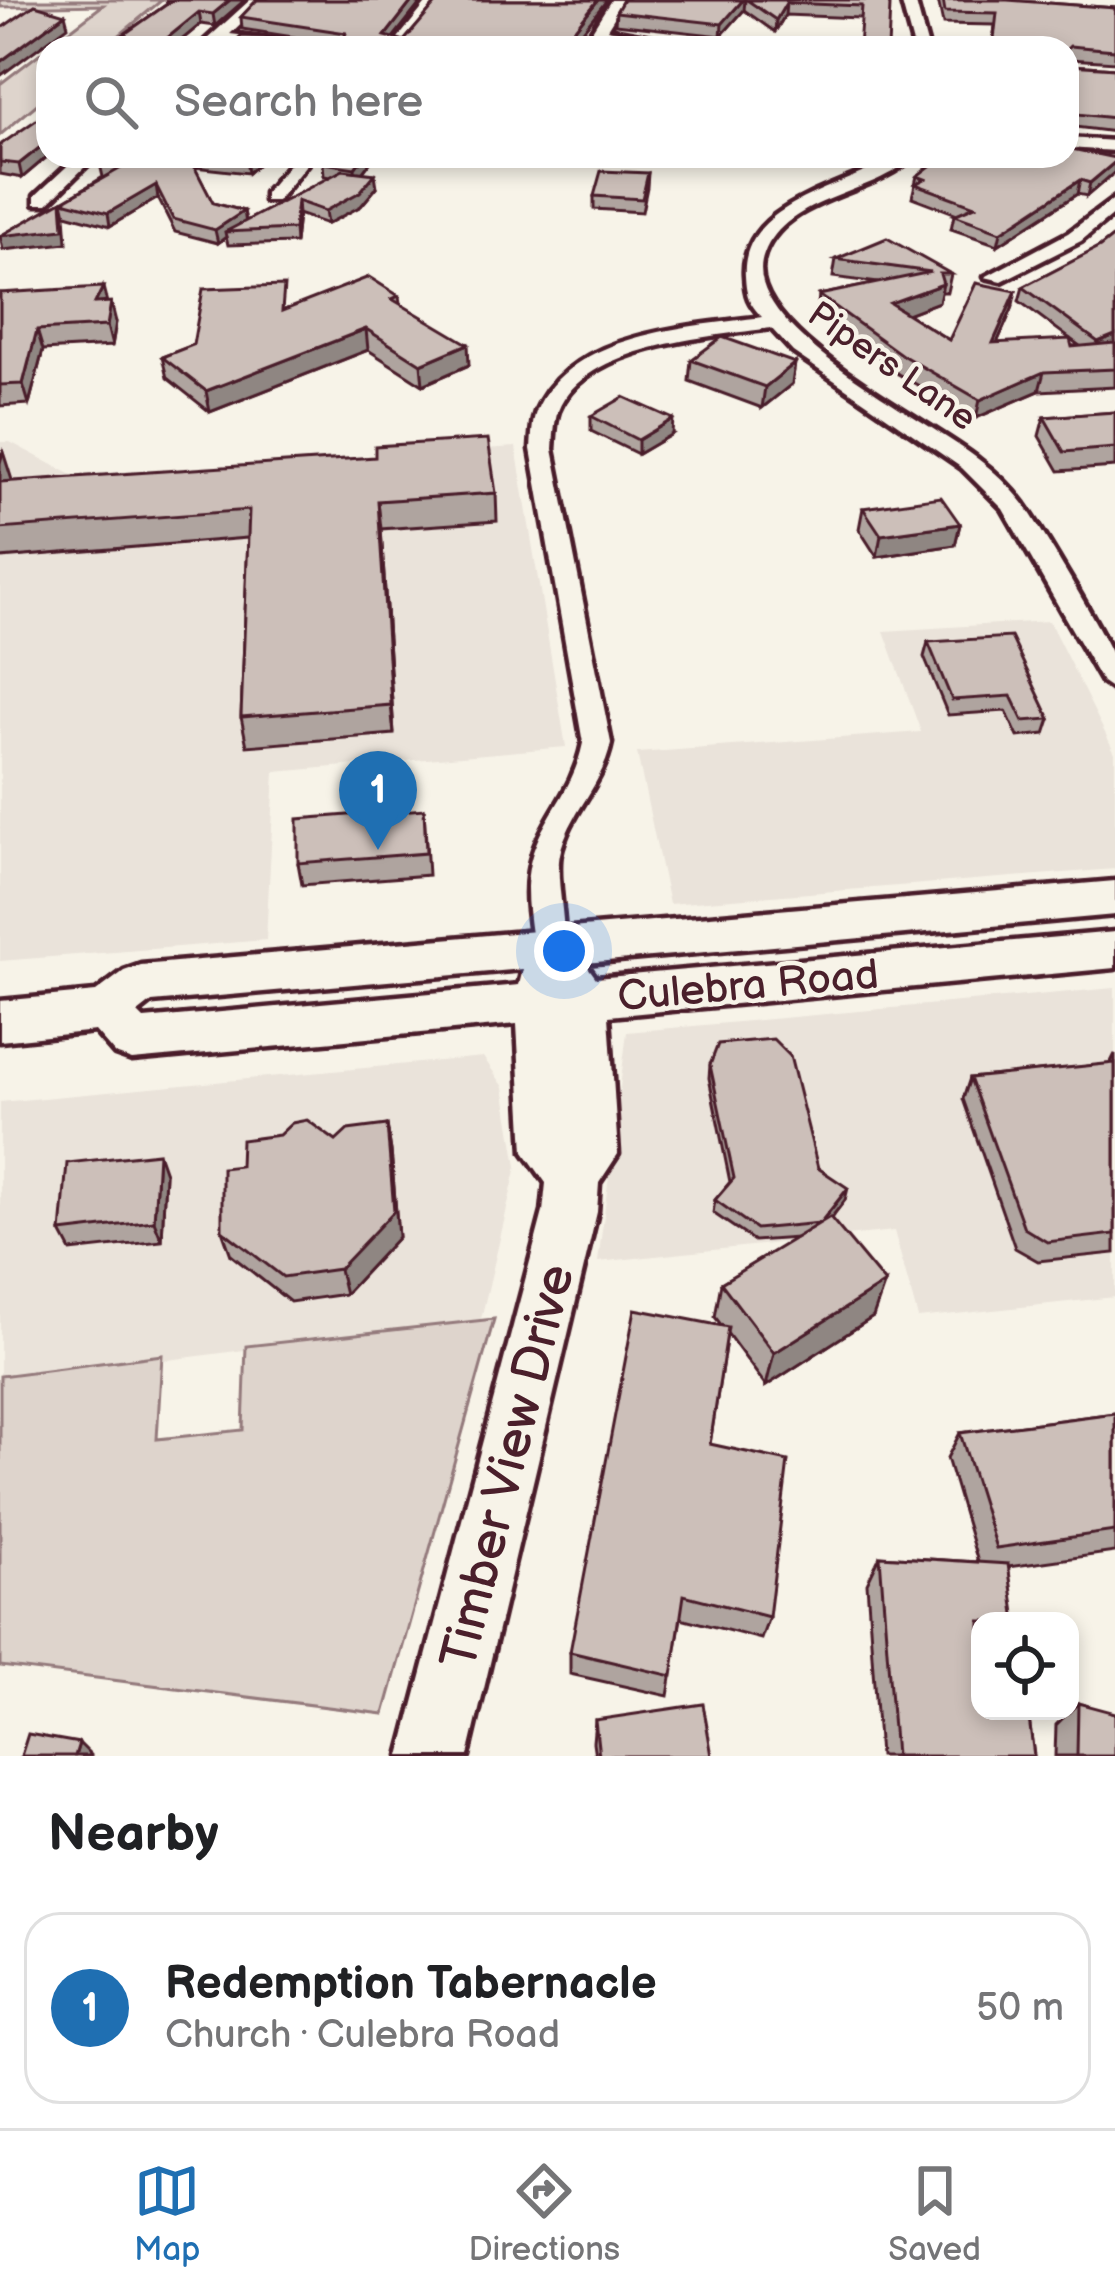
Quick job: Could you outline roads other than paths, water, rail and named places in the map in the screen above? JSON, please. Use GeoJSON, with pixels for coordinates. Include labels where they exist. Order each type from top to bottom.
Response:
{"type":"FeatureCollection","features":[{"type":"Feature","properties":{"kind":"main road","name":"Culebra Road"},"geometry":{"type":"LineString","coordinates":[[0,1021],[107,1010],[141,984],[1115,898]]}},
{"type":"Feature","properties":{"kind":"main road","name":"Timber View Drive"},"geometry":{"type":"LineString","coordinates":[[434,1756],[570,1212],[573,1175],[592,1154],[549,948]]}},
{"type":"Feature","properties":{"kind":"main road","name":"Culebra Road"},"geometry":{"type":"LineString","coordinates":[[107,1010],[132,1040],[1115,950]]}},
{"type":"Feature","properties":{"kind":"street"},"geometry":{"type":"LineString","coordinates":[[219,36],[258,0]]}},
{"type":"Feature","properties":{"kind":"street"},"geometry":{"type":"LineString","coordinates":[[407,36],[437,0]]}},
{"type":"Feature","properties":{"kind":"street"},"geometry":{"type":"LineString","coordinates":[[596,36],[618,0]]}},
{"type":"Feature","properties":{"kind":"street"},"geometry":{"type":"LineString","coordinates":[[908,0],[918,36]]}},
{"type":"Feature","properties":{"kind":"street"},"geometry":{"type":"LineString","coordinates":[[598,32],[624,36]]}},
{"type":"Feature","properties":{"kind":"street"},"geometry":{"type":"LineString","coordinates":[[1079,144],[1115,146]]}},
{"type":"Feature","properties":{"kind":"street"},"geometry":{"type":"LineString","coordinates":[[41,200],[75,168]]}},
{"type":"Feature","properties":{"kind":"street"},"geometry":{"type":"LineString","coordinates":[[271,196],[295,168]]}},
{"type":"Feature","properties":{"kind":"street","name":"Pipers Lane"},"geometry":{"type":"LineString","coordinates":[[886,168],[794,210],[762,238],[753,256],[752,283],[759,306],[800,348],[995,486],[1028,525],[1115,682]]}},
{"type":"Feature","properties":{"kind":"street"},"geometry":{"type":"LineString","coordinates":[[995,277],[1053,251],[1115,203]]}},
{"type":"Feature","properties":{"kind":"street","name":"Timber View Drive"},"geometry":{"type":"LineString","coordinates":[[549,948],[542,883],[548,844],[583,789],[597,743],[542,449],[544,414],[566,382],[614,354],[668,339],[772,322]]}},
{"type":"Feature","properties":{"kind":"place","name":"Redemption Tabernacle"},"geometry":{"type":"Point","coordinates":[378,850]}}]}
